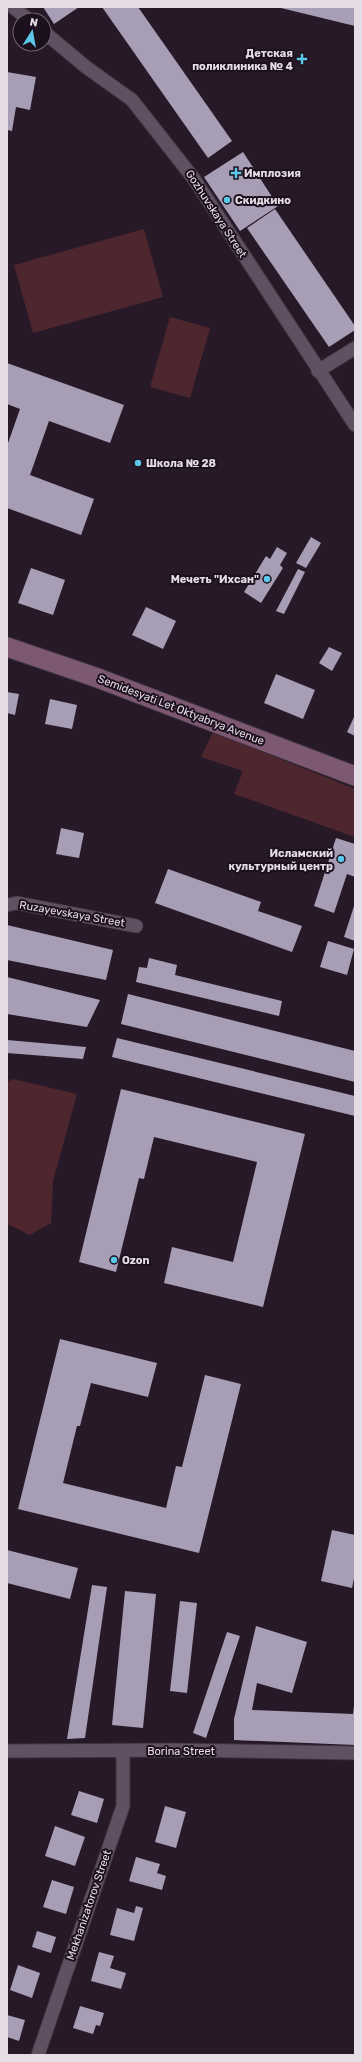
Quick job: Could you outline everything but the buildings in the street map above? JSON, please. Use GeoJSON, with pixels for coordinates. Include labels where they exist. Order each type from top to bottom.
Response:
{"type":"FeatureCollection","features":[{"type":"Feature","properties":{"kind":"main road","name":"Semidesyati Let Oktyabrya Avenue"},"geometry":{"type":"LineString","coordinates":[[7,647],[95,677],[355,776]]}},
{"type":"Feature","properties":{"kind":"street","name":"Gozhuvskaya Street"},"geometry":{"type":"LineString","coordinates":[[52,39],[86,67],[132,100],[194,179],[318,371],[355,425]]}},
{"type":"Feature","properties":{"kind":"street"},"geometry":{"type":"LineString","coordinates":[[318,371],[355,348]]}},
{"type":"Feature","properties":{"kind":"street","name":"Ruzayevskaya Street"},"geometry":{"type":"LineString","coordinates":[[7,905],[17,903],[136,926]]}},
{"type":"Feature","properties":{"kind":"street","name":"Borina Street"},"geometry":{"type":"LineString","coordinates":[[7,1751],[355,1753]]}},
{"type":"Feature","properties":{"kind":"street","name":"Mekhanizatorov Street"},"geometry":{"type":"LineString","coordinates":[[38,2055],[123,1806],[123,1751]]}},
{"type":"Feature","properties":{"kind":"shaded area"},"geometry":{"type":"Polygon","coordinates":[[[144,229],[163,297],[33,333],[14,265],[144,229]]]}},
{"type":"Feature","properties":{"kind":"shaded area"},"geometry":{"type":"Polygon","coordinates":[[[170,317],[210,328],[190,398],[150,387],[170,317]]]}},
{"type":"Feature","properties":{"kind":"shaded area"},"geometry":{"type":"Polygon","coordinates":[[[213,732],[355,789],[355,837],[234,794],[243,771],[201,757],[213,732]]]}},
{"type":"Feature","properties":{"kind":"shaded area"},"geometry":{"type":"Polygon","coordinates":[[[13,1079],[77,1094],[53,1181],[51,1223],[30,1235],[7,1224],[7,1082],[13,1079]]]}},
{"type":"Feature","properties":{"kind":"place","name":"Детская поликлиника № 4"},"geometry":{"type":"Point","coordinates":[302,59]}},
{"type":"Feature","properties":{"kind":"place","name":"Имплозия"},"geometry":{"type":"Point","coordinates":[236,173]}},
{"type":"Feature","properties":{"kind":"place","name":"Скидкино"},"geometry":{"type":"Point","coordinates":[227,200]}},
{"type":"Feature","properties":{"kind":"place","name":"Школа № 28"},"geometry":{"type":"Point","coordinates":[138,463]}},
{"type":"Feature","properties":{"kind":"place","name":"Мечеть \"Ихсан\""},"geometry":{"type":"Point","coordinates":[267,579]}},
{"type":"Feature","properties":{"kind":"place","name":"Исламский культурный центр"},"geometry":{"type":"Point","coordinates":[341,859]}},
{"type":"Feature","properties":{"kind":"place","name":"Ozon"},"geometry":{"type":"Point","coordinates":[114,1260]}}]}
